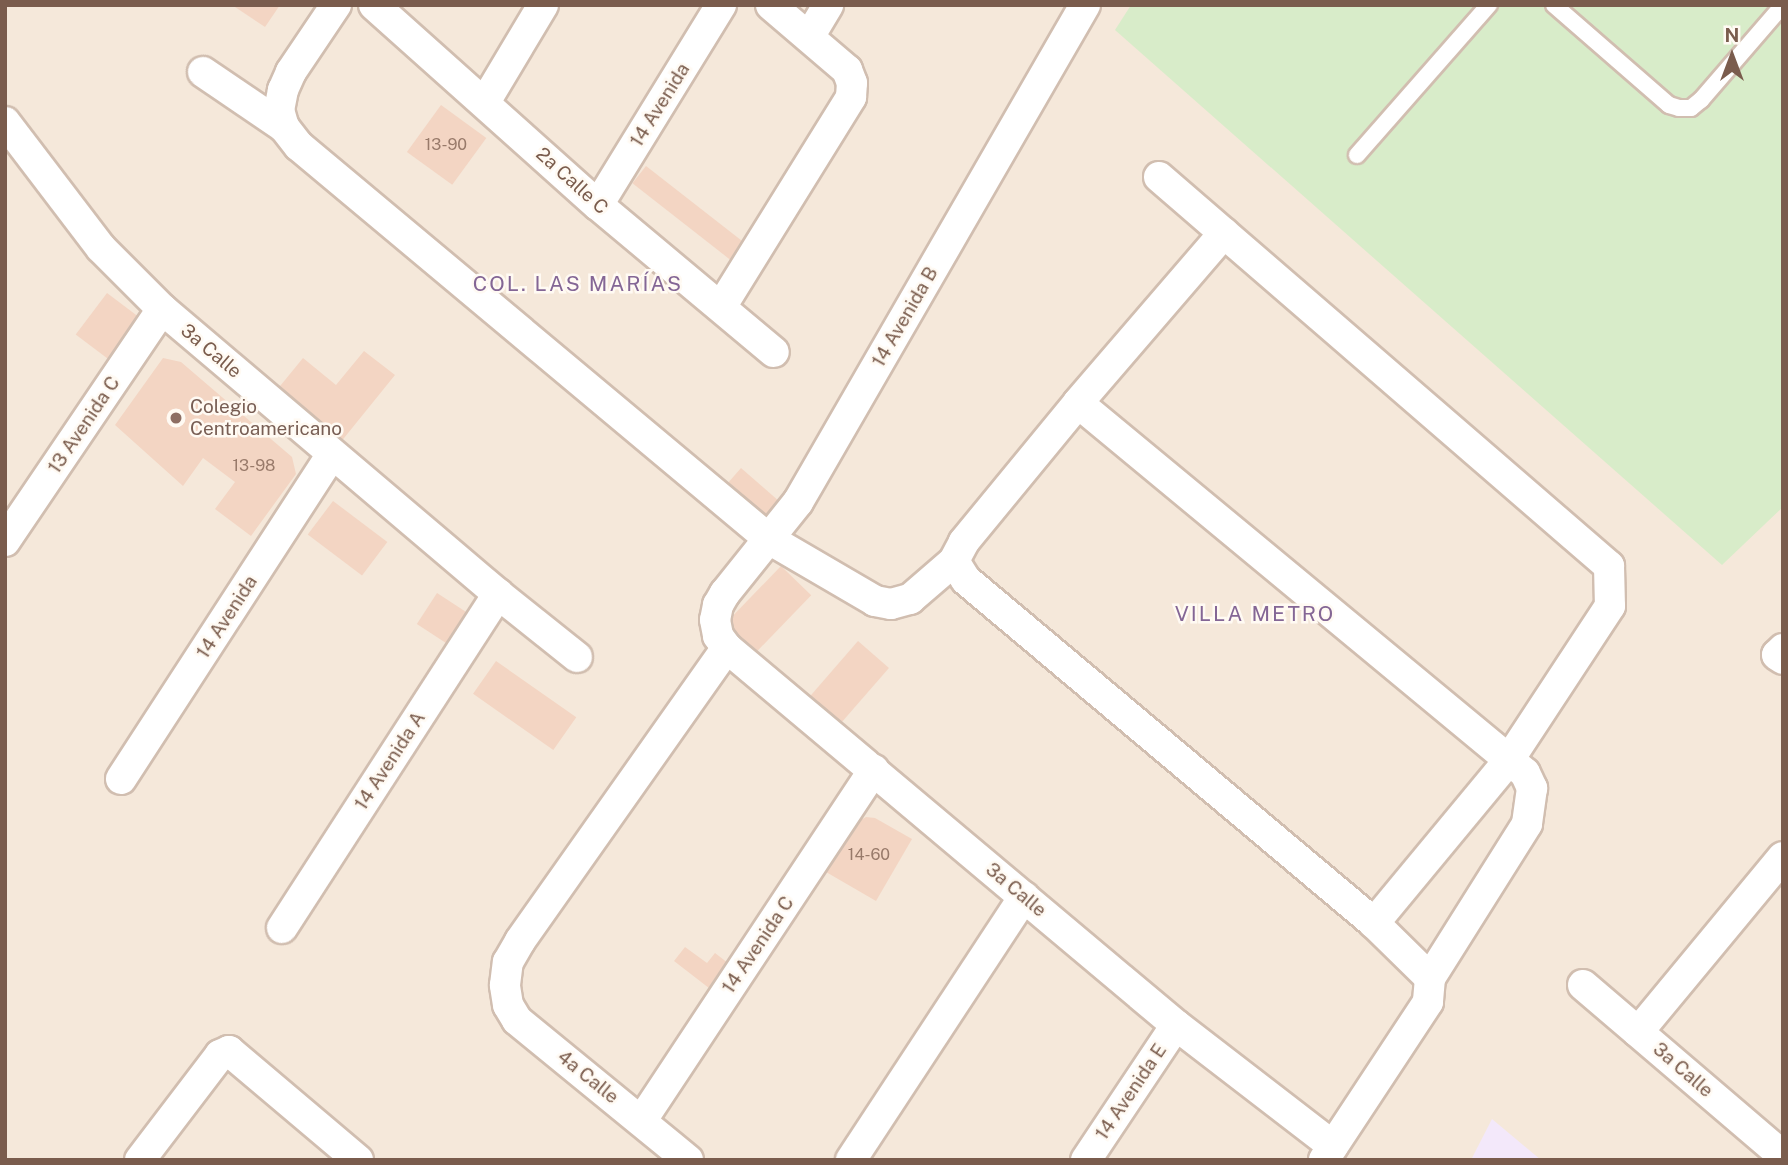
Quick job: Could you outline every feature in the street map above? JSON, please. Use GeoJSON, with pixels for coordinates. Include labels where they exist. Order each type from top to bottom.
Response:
{"type":"FeatureCollection","features":[{"type":"Feature","properties":{"kind":"street"},"geometry":{"type":"LineString","coordinates":[[282,118],[283,90],[291,72],[336,5]]}},
{"type":"Feature","properties":{"kind":"street","name":"2a Calle C"},"geometry":{"type":"LineString","coordinates":[[374,5],[598,205],[775,352]]}},
{"type":"Feature","properties":{"kind":"street"},"geometry":{"type":"LineString","coordinates":[[485,102],[543,5]]}},
{"type":"Feature","properties":{"kind":"street","name":"14 Avenida"},"geometry":{"type":"LineString","coordinates":[[598,205],[721,5]]}},
{"type":"Feature","properties":{"kind":"street"},"geometry":{"type":"LineString","coordinates":[[721,307],[851,97],[852,83],[847,70],[771,5]]}},
{"type":"Feature","properties":{"kind":"street"},"geometry":{"type":"LineString","coordinates":[[809,37],[828,5]]}},
{"type":"Feature","properties":{"kind":"street","name":"14 Avenida B"},"geometry":{"type":"LineString","coordinates":[[715,620],[718,605],[725,593],[798,502],[1085,5]]}},
{"type":"Feature","properties":{"kind":"street"},"geometry":{"type":"LineString","coordinates":[[202,72],[282,118],[299,146],[769,539],[875,601],[891,604],[910,598],[954,561],[964,542],[1078,403],[1224,233]]}},
{"type":"Feature","properties":{"kind":"street","name":"3a Calle"},"geometry":{"type":"LineString","coordinates":[[5,122],[100,248],[162,309],[498,594],[578,657]]}},
{"type":"Feature","properties":{"kind":"street"},"geometry":{"type":"LineString","coordinates":[[1159,177],[1609,566],[1610,606],[1509,760],[1374,923]]}},
{"type":"Feature","properties":{"kind":"street","name":"13 Avenida C"},"geometry":{"type":"LineString","coordinates":[[5,541],[162,309]]}},
{"type":"Feature","properties":{"kind":"street"},"geometry":{"type":"LineString","coordinates":[[1078,403],[1509,760],[1525,774],[1532,788],[1527,824],[1430,978],[1428,1002],[1328,1153]]}},
{"type":"Feature","properties":{"kind":"street","name":"14 Avenida"},"geometry":{"type":"LineString","coordinates":[[121,779],[332,454]]}},
{"type":"Feature","properties":{"kind":"street"},"geometry":{"type":"LineString","coordinates":[[954,561],[966,580],[1374,923],[1430,978]]}},
{"type":"Feature","properties":{"kind":"street","name":"14 Avenida A"},"geometry":{"type":"LineString","coordinates":[[282,928],[498,594]]}},
{"type":"Feature","properties":{"kind":"street","name":"3a Calle"},"geometry":{"type":"LineString","coordinates":[[715,620],[718,636],[727,648],[1328,1153]]}},
{"type":"Feature","properties":{"kind":"street","name":"4a Calle"},"geometry":{"type":"LineString","coordinates":[[688,1160],[517,1020],[508,1005],[505,985],[508,962],[520,941],[727,648]]}},
{"type":"Feature","properties":{"kind":"street"},"geometry":{"type":"LineString","coordinates":[[1783,649],[1777,654],[1783,659]]}},
{"type":"Feature","properties":{"kind":"street","name":"14 Avenida C"},"geometry":{"type":"LineString","coordinates":[[642,1120],[874,770]]}},
{"type":"Feature","properties":{"kind":"street"},"geometry":{"type":"LineString","coordinates":[[1637,1032],[1783,857]]}},
{"type":"Feature","properties":{"kind":"street"},"geometry":{"type":"LineString","coordinates":[[851,1160],[1024,897]]}},
{"type":"Feature","properties":{"kind":"street","name":"3a Calle"},"geometry":{"type":"LineString","coordinates":[[1583,985],[1783,1156]]}},
{"type":"Feature","properties":{"kind":"street","name":"14 Avenida E"},"geometry":{"type":"LineString","coordinates":[[1086,1160],[1176,1025]]}},
{"type":"Feature","properties":{"kind":"street"},"geometry":{"type":"LineString","coordinates":[[141,1160],[220,1055],[229,1051],[358,1160]]}},
{"type":"Feature","properties":{"kind":"lane"},"geometry":{"type":"LineString","coordinates":[[1357,155],[1489,5]]}},
{"type":"Feature","properties":{"kind":"lane"},"geometry":{"type":"LineString","coordinates":[[1554,5],[1668,105],[1692,108],[1783,5]]}},
{"type":"Feature","properties":{"kind":"shaded area"},"geometry":{"type":"Polygon","coordinates":[[[5,5],[1783,5],[1783,1160],[5,1160],[5,5]]]}},
{"type":"Feature","properties":{"kind":"shaded area"},"geometry":{"type":"Polygon","coordinates":[[[1492,1119],[1541,1160],[1471,1160],[1492,1119]]]}},
{"type":"Feature","properties":{"kind":"green space"},"geometry":{"type":"Polygon","coordinates":[[[1131,5],[1783,5],[1783,507],[1722,565],[1115,30],[1131,5]]]}},
{"type":"Feature","properties":{"kind":"building"},"geometry":{"type":"Polygon","coordinates":[[[232,5],[280,5],[265,27],[232,5]]]}},
{"type":"Feature","properties":{"kind":"building"},"geometry":{"type":"Polygon","coordinates":[[[441,105],[486,138],[452,185],[407,152],[441,105]]]}},
{"type":"Feature","properties":{"kind":"building"},"geometry":{"type":"Polygon","coordinates":[[[646,166],[744,242],[730,260],[632,183],[646,166]]]}},
{"type":"Feature","properties":{"kind":"building"},"geometry":{"type":"Polygon","coordinates":[[[107,293],[142,319],[111,361],[76,335],[107,293]]]}},
{"type":"Feature","properties":{"kind":"building"},"geometry":{"type":"Polygon","coordinates":[[[364,351],[395,375],[340,443],[276,391],[303,358],[336,385],[364,351]]]}},
{"type":"Feature","properties":{"kind":"building"},"geometry":{"type":"Polygon","coordinates":[[[163,358],[181,362],[292,457],[296,474],[251,536],[215,509],[235,482],[203,458],[183,486],[115,425],[163,358]]]}},
{"type":"Feature","properties":{"kind":"building"},"geometry":{"type":"Polygon","coordinates":[[[741,468],[784,505],[768,524],[725,486],[741,468]]]}},
{"type":"Feature","properties":{"kind":"building"},"geometry":{"type":"Polygon","coordinates":[[[333,501],[387,542],[362,575],[308,535],[333,501]]]}},
{"type":"Feature","properties":{"kind":"building"},"geometry":{"type":"Polygon","coordinates":[[[781,566],[811,595],[750,658],[720,629],[781,566]]]}},
{"type":"Feature","properties":{"kind":"building"},"geometry":{"type":"Polygon","coordinates":[[[437,593],[468,613],[448,644],[417,624],[437,593]]]}},
{"type":"Feature","properties":{"kind":"building"},"geometry":{"type":"Polygon","coordinates":[[[858,641],[889,668],[833,733],[802,706],[858,641]]]}},
{"type":"Feature","properties":{"kind":"building"},"geometry":{"type":"Polygon","coordinates":[[[496,661],[576,717],[553,750],[473,694],[496,661]]]}},
{"type":"Feature","properties":{"kind":"building"},"geometry":{"type":"Polygon","coordinates":[[[866,817],[875,818],[912,839],[876,901],[826,872],[854,824],[866,817]]]}},
{"type":"Feature","properties":{"kind":"building"},"geometry":{"type":"Polygon","coordinates":[[[685,947],[707,963],[715,953],[737,970],[718,995],[674,961],[685,947]]]}},
{"type":"Feature","properties":{"kind":"place","name":"Colegio Centroamericano"},"geometry":{"type":"Point","coordinates":[176,418]}},
{"type":"Feature","properties":{"kind":"district","name":"COL. LAS MARÍAS"},"geometry":{"type":"Point","coordinates":[578,284]}},
{"type":"Feature","properties":{"kind":"district","name":"VILLA METRO"},"geometry":{"type":"Point","coordinates":[1255,614]}}]}
